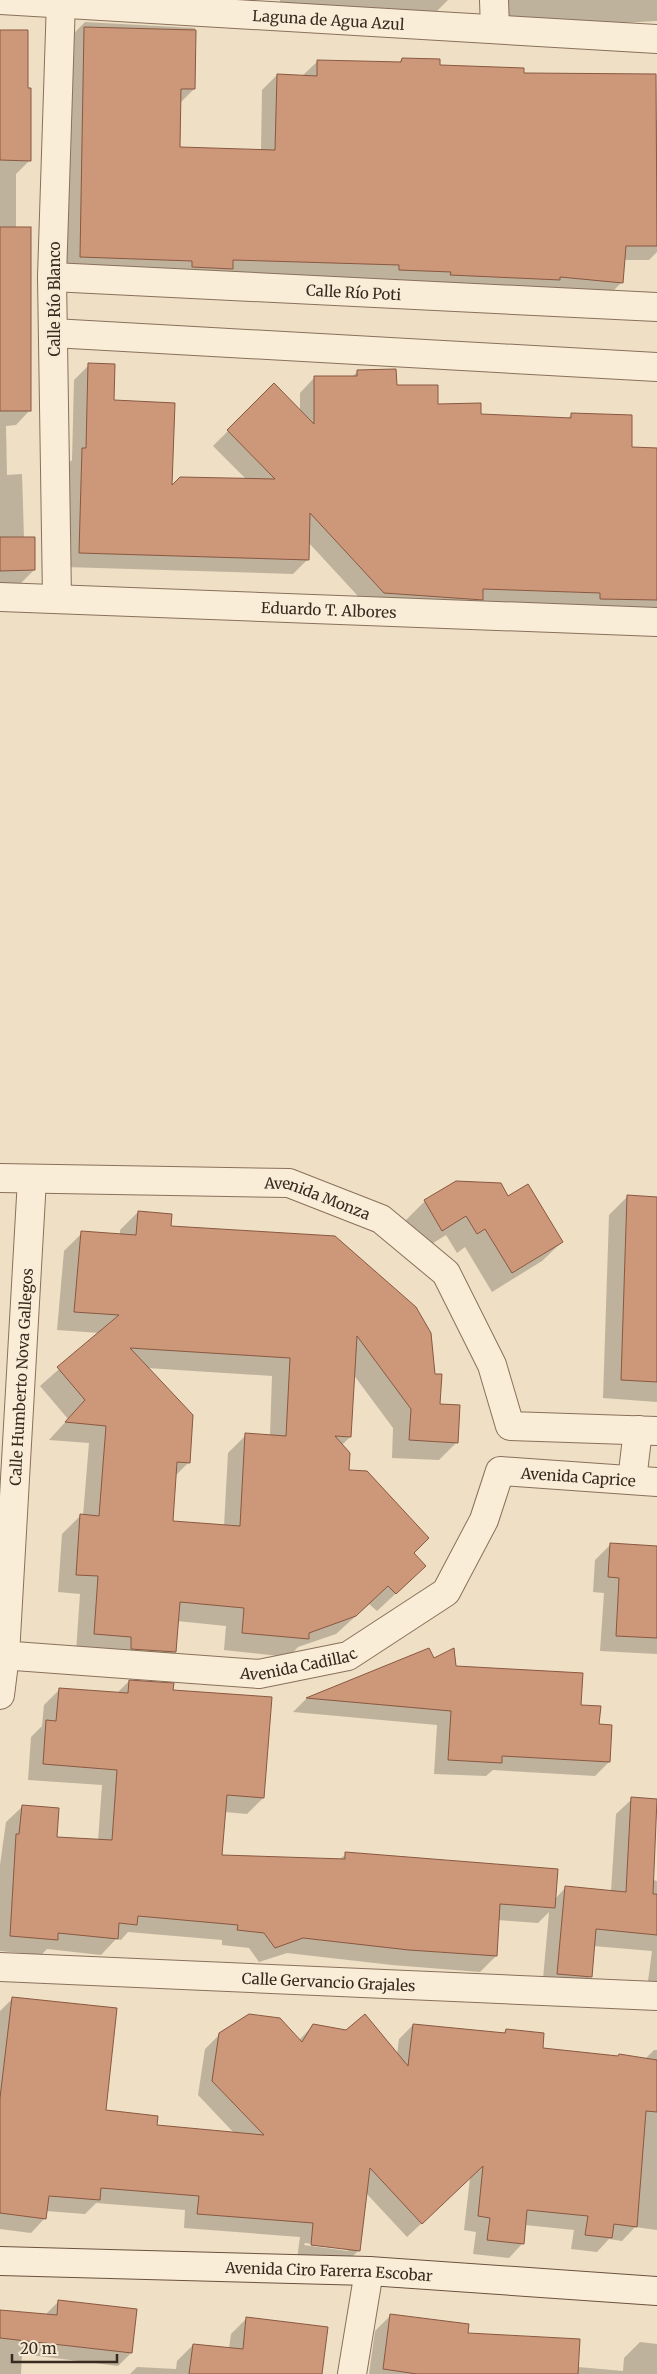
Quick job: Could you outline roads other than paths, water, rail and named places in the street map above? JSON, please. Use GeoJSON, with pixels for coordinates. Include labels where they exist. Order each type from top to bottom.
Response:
{"type":"FeatureCollection","features":[{"type":"Feature","properties":{"kind":"street","name":"Laguna de Agua Azul"},"geometry":{"type":"LineString","coordinates":[[0,0],[289,8],[495,29],[657,39]]}},
{"type":"Feature","properties":{"kind":"street"},"geometry":{"type":"LineString","coordinates":[[494,0],[495,29]]}},
{"type":"Feature","properties":{"kind":"street","name":"Calle Río Blanco"},"geometry":{"type":"LineString","coordinates":[[57,598],[52,277],[61,2]]}},
{"type":"Feature","properties":{"kind":"street","name":"Calle Río Poti"},"geometry":{"type":"LineString","coordinates":[[52,277],[657,307]]}},
{"type":"Feature","properties":{"kind":"street"},"geometry":{"type":"LineString","coordinates":[[53,333],[657,367]]}},
{"type":"Feature","properties":{"kind":"street","name":"Eduardo T. Albores"},"geometry":{"type":"LineString","coordinates":[[0,598],[57,598],[657,622]]}},
{"type":"Feature","properties":{"kind":"street","name":"Avenida Monza"},"geometry":{"type":"LineString","coordinates":[[0,1178],[289,1183],[381,1219],[446,1273],[492,1365],[510,1426],[647,1430]]}},
{"type":"Feature","properties":{"kind":"street","name":"Calle Humberto Nova Gallegos"},"geometry":{"type":"LineString","coordinates":[[0,1695],[32,1179]]}},
{"type":"Feature","properties":{"kind":"street"},"geometry":{"type":"LineString","coordinates":[[645,1481],[647,1430]]}},
{"type":"Feature","properties":{"kind":"street","name":"Avenida Cadillac"},"geometry":{"type":"LineString","coordinates":[[2,1655],[259,1674],[348,1656],[446,1592],[484,1520],[500,1471]]}},
{"type":"Feature","properties":{"kind":"street","name":"Avenida Caprice"},"geometry":{"type":"LineString","coordinates":[[500,1471],[645,1481]]}},
{"type":"Feature","properties":{"kind":"street","name":"Calle Gervancio Grajales"},"geometry":{"type":"LineString","coordinates":[[0,1967],[657,1996]]}},
{"type":"Feature","properties":{"kind":"street","name":"Avenida Ciro Farerra Escobar"},"geometry":{"type":"LineString","coordinates":[[0,2261],[369,2271],[657,2291]]}},
{"type":"Feature","properties":{"kind":"street"},"geometry":{"type":"LineString","coordinates":[[352,2374],[369,2271]]}}]}
